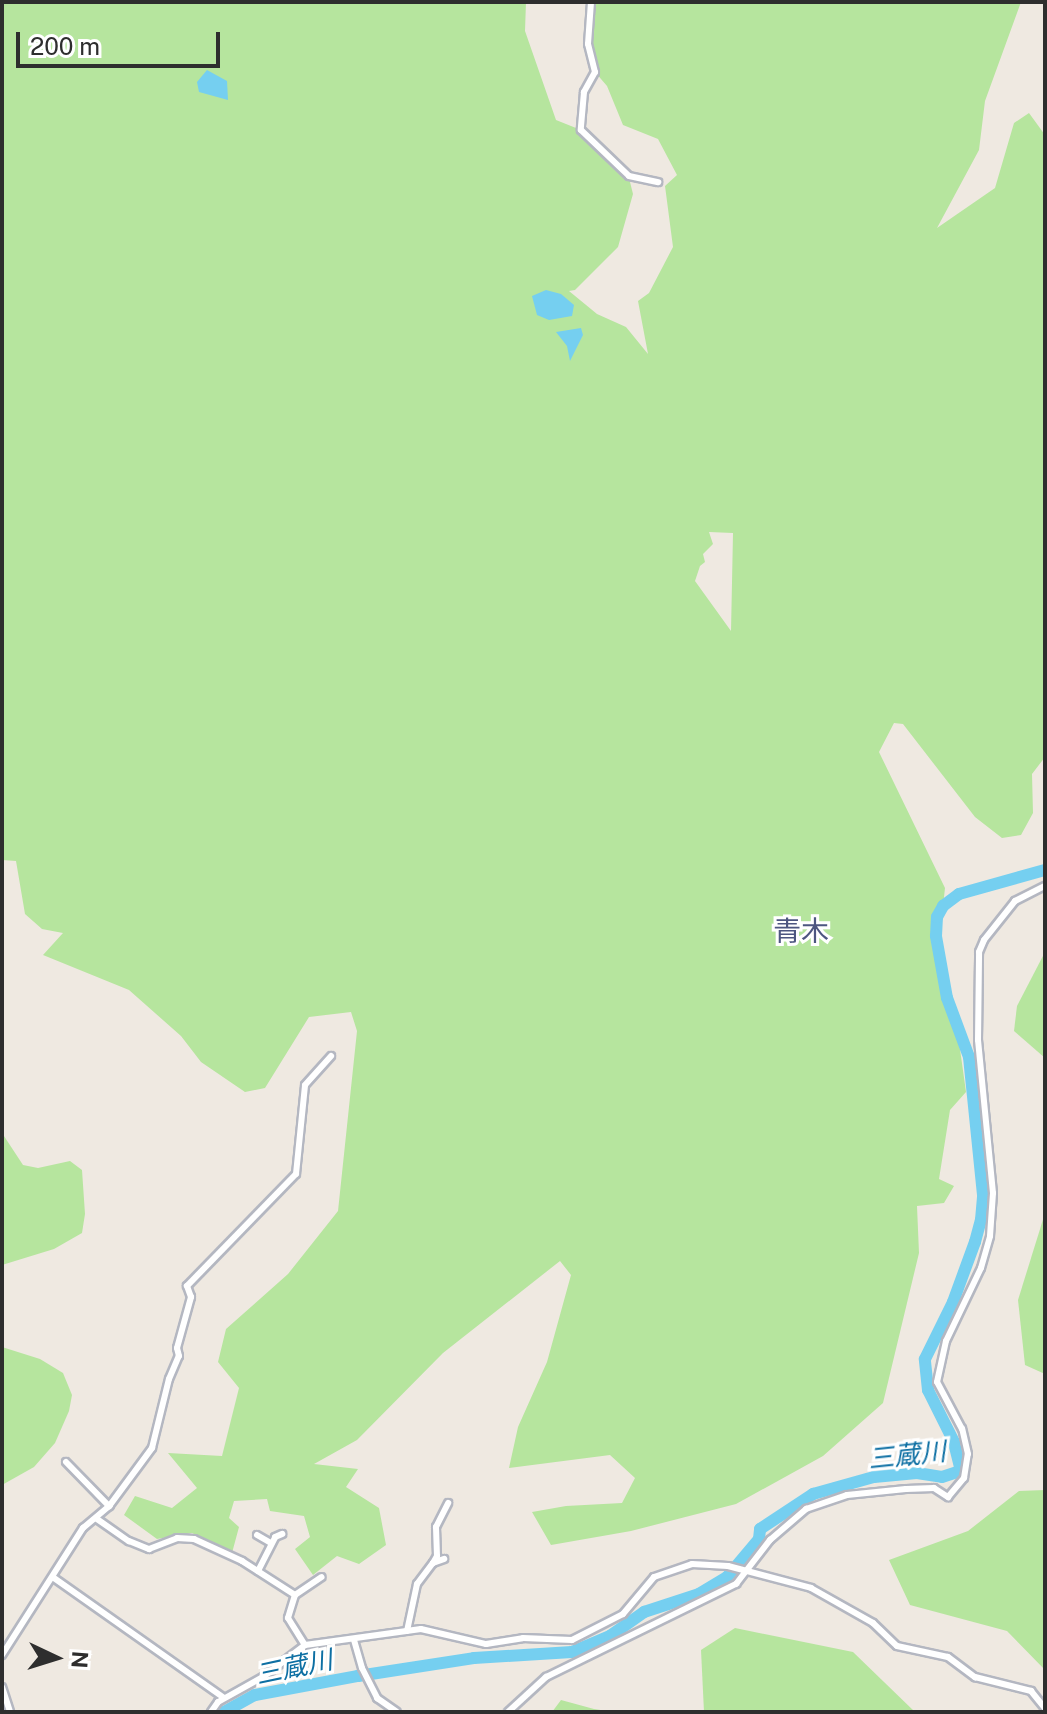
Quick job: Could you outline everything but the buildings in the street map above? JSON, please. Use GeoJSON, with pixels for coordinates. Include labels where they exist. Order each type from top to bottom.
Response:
{"type":"FeatureCollection","features":[{"type":"Feature","properties":{"kind":"street"},"geometry":{"type":"LineString","coordinates":[[591,2],[588,44],[595,72],[584,92],[581,130],[629,176],[658,182]]}},
{"type":"Feature","properties":{"kind":"street"},"geometry":{"type":"LineString","coordinates":[[508,1712],[546,1677],[714,1598],[736,1584],[770,1540],[806,1509],[847,1495],[906,1489],[934,1488],[948,1497],[964,1478],[968,1454],[962,1429],[937,1382],[946,1341],[981,1268],[990,1236],[993,1193],[978,1040],[979,952],[984,940],[1015,901],[1045,886]]}},
{"type":"Feature","properties":{"kind":"street"},"geometry":{"type":"LineString","coordinates":[[97,1519],[152,1448],[169,1379],[179,1356],[177,1348],[191,1297],[187,1286],[296,1174],[305,1085],[331,1056]]}},
{"type":"Feature","properties":{"kind":"street"},"geometry":{"type":"LineString","coordinates":[[66,1462],[109,1506]]}},
{"type":"Feature","properties":{"kind":"street"},"geometry":{"type":"LineString","coordinates":[[407,1631],[417,1584],[437,1556],[436,1527],[448,1503]]}},
{"type":"Feature","properties":{"kind":"street"},"geometry":{"type":"LineString","coordinates":[[2,1653],[54,1578],[83,1528],[94,1517],[129,1541],[149,1549],[177,1538],[194,1539],[258,1571],[295,1595]]}},
{"type":"Feature","properties":{"kind":"street"},"geometry":{"type":"LineString","coordinates":[[258,1571],[271,1543],[282,1534]]}},
{"type":"Feature","properties":{"kind":"street"},"geometry":{"type":"LineString","coordinates":[[257,1535],[271,1543]]}},
{"type":"Feature","properties":{"kind":"street"},"geometry":{"type":"LineString","coordinates":[[433,1563],[444,1559]]}},
{"type":"Feature","properties":{"kind":"street"},"geometry":{"type":"LineString","coordinates":[[211,1712],[224,1698],[263,1677],[305,1645],[429,1629],[486,1644],[523,1638],[572,1640],[623,1614],[654,1577],[666,1570],[692,1564],[728,1566],[811,1588],[873,1623],[897,1646],[948,1657],[975,1677],[1031,1691],[1045,1708]]}},
{"type":"Feature","properties":{"kind":"street"},"geometry":{"type":"LineString","coordinates":[[305,1645],[288,1618],[295,1595],[322,1577]]}},
{"type":"Feature","properties":{"kind":"street"},"geometry":{"type":"LineString","coordinates":[[54,1578],[224,1698]]}},
{"type":"Feature","properties":{"kind":"street"},"geometry":{"type":"LineString","coordinates":[[354,1640],[362,1668],[377,1698],[394,1711]]}},
{"type":"Feature","properties":{"kind":"street"},"geometry":{"type":"LineString","coordinates":[[2,1687],[10,1712]]}},
{"type":"Feature","properties":{"kind":"green space"},"geometry":{"type":"Polygon","coordinates":[[[2,2],[526,2],[525,31],[556,120],[581,130],[629,178],[633,194],[618,247],[575,290],[569,291],[597,314],[626,327],[648,354],[638,301],[649,293],[673,247],[665,186],[677,175],[658,139],[623,125],[607,86],[595,72],[588,44],[591,2],[1021,2],[985,101],[979,150],[937,228],[995,188],[1014,123],[1029,113],[1045,135],[1045,757],[1032,774],[1033,813],[1021,835],[1002,838],[975,817],[903,724],[894,723],[879,752],[945,888],[943,906],[937,917],[938,968],[958,1035],[966,1092],[950,1110],[939,1179],[954,1186],[944,1203],[917,1206],[919,1253],[883,1403],[823,1456],[736,1504],[631,1531],[551,1545],[532,1512],[566,1506],[622,1503],[635,1478],[610,1455],[509,1468],[518,1427],[547,1362],[571,1275],[560,1261],[443,1353],[357,1440],[314,1464],[358,1469],[346,1487],[379,1508],[386,1545],[359,1564],[337,1556],[313,1575],[295,1549],[310,1537],[304,1516],[270,1511],[267,1499],[234,1501],[229,1518],[239,1527],[232,1553],[192,1533],[157,1539],[124,1515],[135,1496],[172,1508],[197,1488],[168,1453],[222,1456],[239,1388],[218,1362],[226,1329],[288,1274],[338,1211],[357,1031],[351,1012],[309,1017],[265,1088],[245,1092],[201,1062],[181,1036],[129,990],[43,955],[63,933],[42,929],[25,914],[16,861],[2,860],[2,2]],[[709,532],[713,544],[703,554],[705,562],[700,566],[695,581],[731,631],[733,533],[709,532]]]}},
{"type":"Feature","properties":{"kind":"green space"},"geometry":{"type":"Polygon","coordinates":[[[1045,952],[1045,1058],[1014,1031],[1017,1006],[1045,952]]]}},
{"type":"Feature","properties":{"kind":"green space"},"geometry":{"type":"Polygon","coordinates":[[[2,1133],[23,1165],[38,1168],[70,1161],[82,1170],[85,1214],[82,1233],[54,1249],[2,1265],[2,1133]]]}},
{"type":"Feature","properties":{"kind":"green space"},"geometry":{"type":"Polygon","coordinates":[[[1045,1213],[1045,1374],[1025,1365],[1018,1300],[1045,1213]]]}},
{"type":"Feature","properties":{"kind":"green space"},"geometry":{"type":"Polygon","coordinates":[[[2,1347],[40,1359],[63,1373],[72,1395],[69,1411],[55,1443],[34,1467],[2,1485],[2,1347]]]}},
{"type":"Feature","properties":{"kind":"green space"},"geometry":{"type":"Polygon","coordinates":[[[1045,1490],[1045,1670],[1007,1631],[910,1605],[889,1560],[968,1531],[1019,1491],[1045,1490]]]}},
{"type":"Feature","properties":{"kind":"green space"},"geometry":{"type":"Polygon","coordinates":[[[735,1628],[853,1652],[915,1712],[704,1712],[701,1650],[735,1628]]]}},
{"type":"Feature","properties":{"kind":"green space"},"geometry":{"type":"Polygon","coordinates":[[[561,1700],[594,1709],[614,1712],[552,1712],[561,1700]]]}},
{"type":"Feature","properties":{"kind":"water"},"geometry":{"type":"Polygon","coordinates":[[[207,70],[227,81],[228,100],[199,92],[197,82],[207,70]]]}},
{"type":"Feature","properties":{"kind":"water"},"geometry":{"type":"Polygon","coordinates":[[[546,290],[561,294],[574,305],[572,316],[549,320],[537,315],[532,296],[546,290]]]}},
{"type":"Feature","properties":{"kind":"water"},"geometry":{"type":"Polygon","coordinates":[[[581,328],[583,335],[570,361],[567,346],[556,332],[581,328]]]}},
{"type":"Feature","properties":{"kind":"waterway","name":"三蔵川"},"geometry":{"type":"LineString","coordinates":[[224,1712],[255,1695],[358,1676],[474,1658],[572,1652],[610,1636],[644,1612],[699,1594],[727,1577],[759,1539],[760,1529],[813,1494],[874,1477],[917,1473],[942,1477],[961,1471],[954,1442],[928,1390],[925,1359],[953,1302],[975,1242],[983,1195],[969,1057],[947,998],[936,936],[937,917],[943,906],[959,894],[1045,870]]}},
{"type":"Feature","properties":{"kind":"district","name":"青木"},"geometry":{"type":"Point","coordinates":[801,931]}}]}
